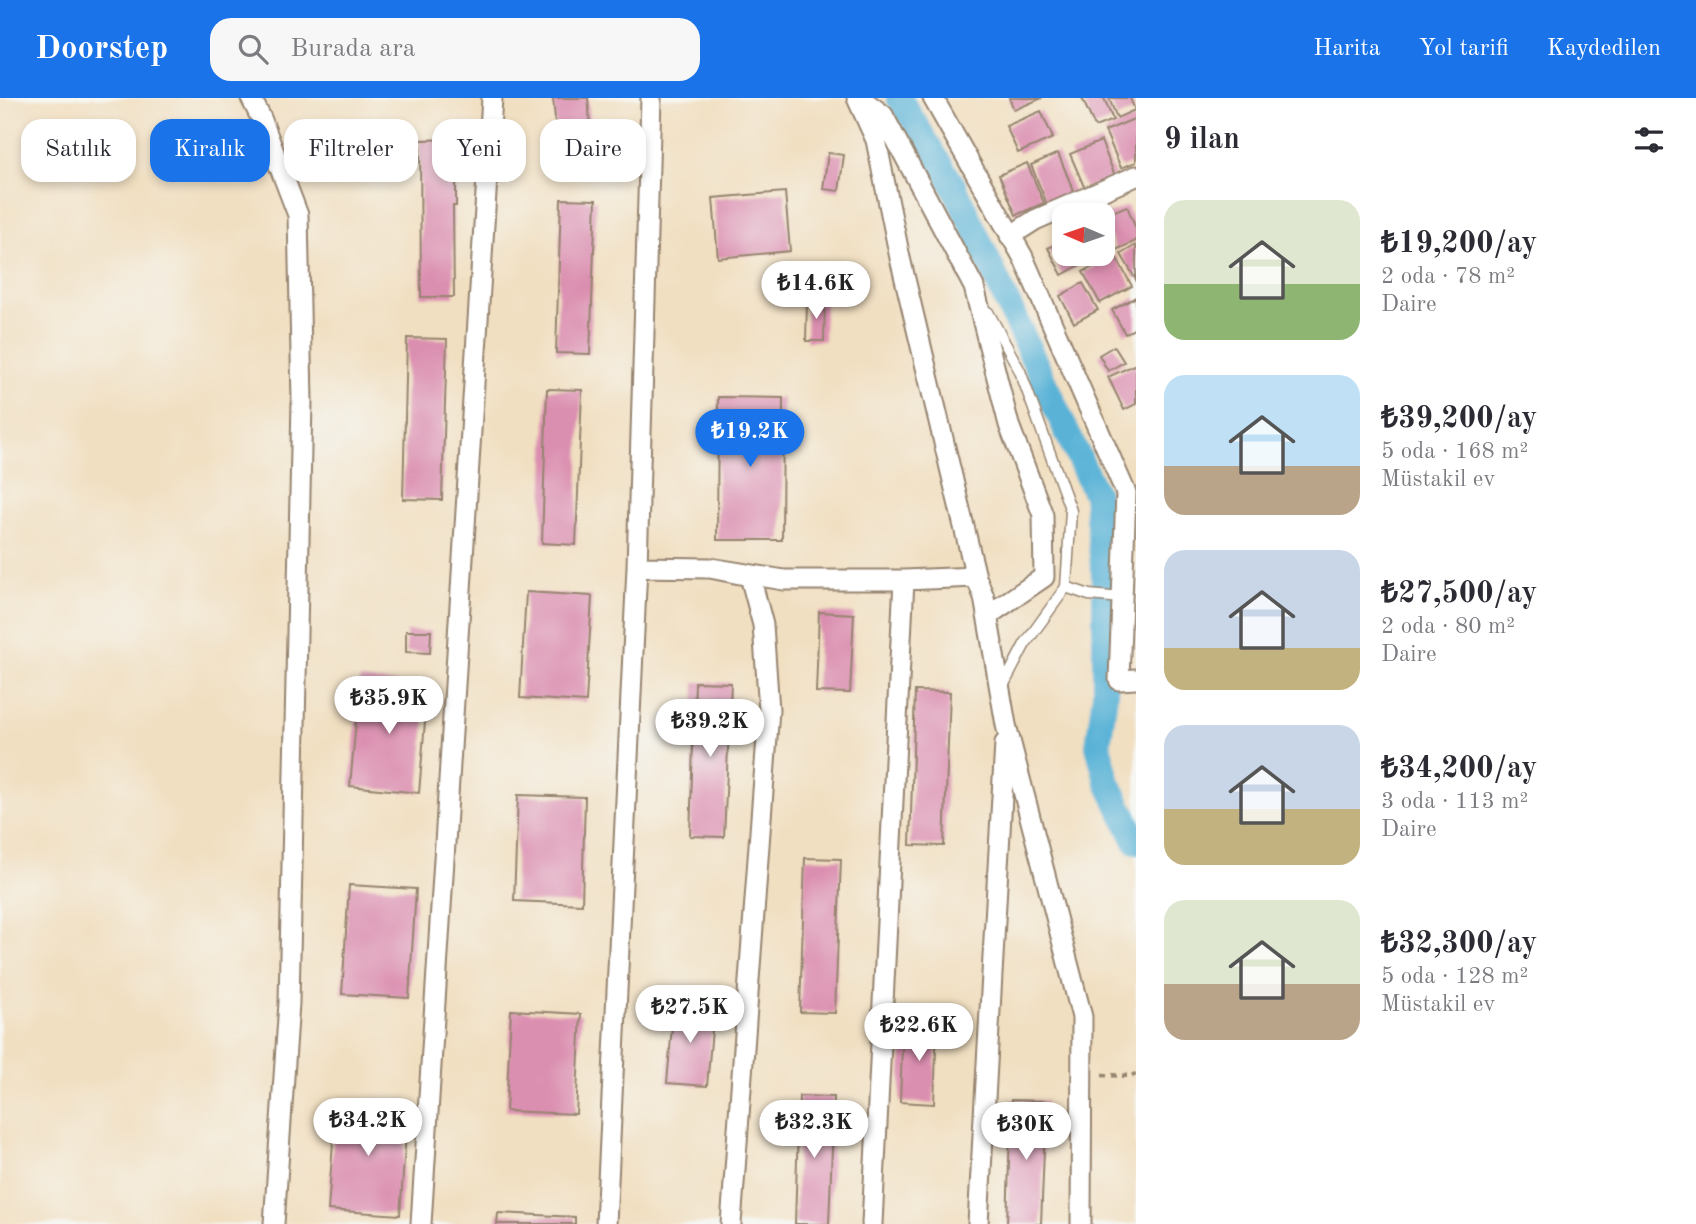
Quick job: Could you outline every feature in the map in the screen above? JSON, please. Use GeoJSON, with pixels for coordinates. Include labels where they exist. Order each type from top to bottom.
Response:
{"type":"FeatureCollection","features":[{"type":"Feature","properties":{"kind":"street"},"geometry":{"type":"LineString","coordinates":[[251,98],[298,215],[302,388],[289,1003],[274,1224]]}},
{"type":"Feature","properties":{"kind":"street"},"geometry":{"type":"LineString","coordinates":[[421,1224],[492,98]]}},
{"type":"Feature","properties":{"kind":"street"},"geometry":{"type":"LineString","coordinates":[[606,1224],[637,567],[650,98]]}},
{"type":"Feature","properties":{"kind":"street"},"geometry":{"type":"LineString","coordinates":[[859,98],[883,115],[974,288],[1009,425],[1043,514],[1044,577],[987,615]]}},
{"type":"Feature","properties":{"kind":"street"},"geometry":{"type":"LineString","coordinates":[[859,98],[876,140],[900,258],[976,577],[984,597],[1006,724],[1083,1017],[1081,1224]]}},
{"type":"Feature","properties":{"kind":"street"},"geometry":{"type":"LineString","coordinates":[[933,98],[1023,257],[1131,492],[1119,598],[1118,680],[1136,679]]}},
{"type":"Feature","properties":{"kind":"street"},"geometry":{"type":"LineString","coordinates":[[1010,236],[1035,220],[1136,176]]}},
{"type":"Feature","properties":{"kind":"street"},"geometry":{"type":"LineString","coordinates":[[637,567],[710,568],[784,580],[976,577]]}},
{"type":"Feature","properties":{"kind":"street"},"geometry":{"type":"LineString","coordinates":[[710,568],[750,576],[763,625],[769,710],[731,1224]]}},
{"type":"Feature","properties":{"kind":"street"},"geometry":{"type":"LineString","coordinates":[[872,1224],[904,580]]}},
{"type":"Feature","properties":{"kind":"street"},"geometry":{"type":"LineString","coordinates":[[978,1224],[1006,724]]}},
{"type":"Feature","properties":{"kind":"lane"},"geometry":{"type":"LineString","coordinates":[[974,288],[1020,371],[1072,511],[1066,587],[1025,644],[1000,692]]}},
{"type":"Feature","properties":{"kind":"lane"},"geometry":{"type":"LineString","coordinates":[[1066,587],[1089,595],[1119,598]]}},
{"type":"Feature","properties":{"kind":"path"},"geometry":{"type":"LineString","coordinates":[[1083,1074],[1136,1074]]}},
{"type":"Feature","properties":{"kind":"building"},"geometry":{"type":"Polygon","coordinates":[[[553,98],[588,98],[590,119],[555,119],[553,98]]]}},
{"type":"Feature","properties":{"kind":"building"},"geometry":{"type":"Polygon","coordinates":[[[1009,98],[1042,98],[1014,110],[1009,98]]]}},
{"type":"Feature","properties":{"kind":"building"},"geometry":{"type":"Polygon","coordinates":[[[1082,98],[1104,98],[1113,120],[1095,127],[1082,98]]]}},
{"type":"Feature","properties":{"kind":"building"},"geometry":{"type":"Polygon","coordinates":[[[1109,98],[1130,98],[1135,110],[1117,118],[1109,98]]]}},
{"type":"Feature","properties":{"kind":"building"},"geometry":{"type":"Polygon","coordinates":[[[1041,111],[1053,138],[1018,153],[1006,126],[1041,111]]]}},
{"type":"Feature","properties":{"kind":"building"},"geometry":{"type":"Polygon","coordinates":[[[1136,118],[1136,162],[1121,168],[1105,131],[1136,118]]]}},
{"type":"Feature","properties":{"kind":"building"},"geometry":{"type":"Polygon","coordinates":[[[420,140],[432,140],[432,182],[456,182],[456,206],[453,206],[454,297],[421,297],[420,140]]]}},
{"type":"Feature","properties":{"kind":"building"},"geometry":{"type":"Polygon","coordinates":[[[1101,141],[1115,176],[1085,189],[1070,154],[1101,141]]]}},
{"type":"Feature","properties":{"kind":"building"},"geometry":{"type":"Polygon","coordinates":[[[828,153],[844,155],[839,191],[823,189],[828,153]]]}},
{"type":"Feature","properties":{"kind":"building"},"geometry":{"type":"Polygon","coordinates":[[[1058,153],[1074,192],[1047,204],[1031,165],[1058,153]]]}},
{"type":"Feature","properties":{"kind":"building"},"geometry":{"type":"Polygon","coordinates":[[[1027,163],[1044,203],[1016,215],[999,175],[1027,163]]]}},
{"type":"Feature","properties":{"kind":"building"},"geometry":{"type":"Polygon","coordinates":[[[785,192],[790,251],[718,258],[713,198],[785,192]]]}},
{"type":"Feature","properties":{"kind":"building"},"geometry":{"type":"Polygon","coordinates":[[[561,199],[596,200],[590,354],[556,353],[561,199]]]}},
{"type":"Feature","properties":{"kind":"building"},"geometry":{"type":"Polygon","coordinates":[[[1127,206],[1136,229],[1136,241],[1116,250],[1115,248],[1115,211],[1127,206]]]}},
{"type":"Feature","properties":{"kind":"building"},"geometry":{"type":"Polygon","coordinates":[[[1136,245],[1136,280],[1121,254],[1136,245]]]}},
{"type":"Feature","properties":{"kind":"building"},"geometry":{"type":"Polygon","coordinates":[[[1115,255],[1132,286],[1100,303],[1083,272],[1094,266],[1115,266],[1115,255]]]}},
{"type":"Feature","properties":{"kind":"building"},"geometry":{"type":"Polygon","coordinates":[[[1057,266],[1078,266],[1062,275],[1057,266]]]}},
{"type":"Feature","properties":{"kind":"building"},"geometry":{"type":"Polygon","coordinates":[[[1083,283],[1098,310],[1074,323],[1060,296],[1083,283]]]}},
{"type":"Feature","properties":{"kind":"building"},"geometry":{"type":"Polygon","coordinates":[[[1136,297],[1136,328],[1125,334],[1112,310],[1136,297]]]}},
{"type":"Feature","properties":{"kind":"building"},"geometry":{"type":"Polygon","coordinates":[[[807,301],[825,301],[824,341],[806,341],[807,301]]]}},
{"type":"Feature","properties":{"kind":"building"},"geometry":{"type":"Polygon","coordinates":[[[407,338],[447,339],[442,500],[403,499],[407,338]]]}},
{"type":"Feature","properties":{"kind":"building"},"geometry":{"type":"Polygon","coordinates":[[[1114,346],[1124,362],[1108,371],[1099,355],[1114,346]]]}},
{"type":"Feature","properties":{"kind":"building"},"geometry":{"type":"Polygon","coordinates":[[[1136,364],[1136,404],[1124,410],[1108,377],[1136,364]]]}},
{"type":"Feature","properties":{"kind":"building"},"geometry":{"type":"Polygon","coordinates":[[[547,389],[582,390],[576,545],[542,543],[547,389]]]}},
{"type":"Feature","properties":{"kind":"building"},"geometry":{"type":"Polygon","coordinates":[[[718,397],[783,398],[782,540],[717,540],[718,397]]]}},
{"type":"Feature","properties":{"kind":"building"},"geometry":{"type":"Polygon","coordinates":[[[526,592],[592,596],[586,702],[520,698],[526,592]]]}},
{"type":"Feature","properties":{"kind":"building"},"geometry":{"type":"Polygon","coordinates":[[[819,612],[854,614],[850,693],[816,692],[819,612]]]}},
{"type":"Feature","properties":{"kind":"building"},"geometry":{"type":"Polygon","coordinates":[[[406,631],[431,631],[430,653],[406,652],[406,631]]]}},
{"type":"Feature","properties":{"kind":"building"},"geometry":{"type":"Polygon","coordinates":[[[360,679],[428,686],[419,793],[350,786],[360,679]]]}},
{"type":"Feature","properties":{"kind":"building"},"geometry":{"type":"Polygon","coordinates":[[[695,682],[731,683],[724,837],[690,836],[695,682]]]}},
{"type":"Feature","properties":{"kind":"building"},"geometry":{"type":"Polygon","coordinates":[[[915,691],[950,692],[944,846],[910,845],[915,691]]]}},
{"type":"Feature","properties":{"kind":"building"},"geometry":{"type":"Polygon","coordinates":[[[518,795],[585,797],[582,904],[514,901],[518,795]]]}},
{"type":"Feature","properties":{"kind":"building"},"geometry":{"type":"Polygon","coordinates":[[[805,858],[841,859],[835,1013],[800,1012],[805,858]]]}},
{"type":"Feature","properties":{"kind":"building"},"geometry":{"type":"Polygon","coordinates":[[[349,885],[416,889],[409,998],[342,994],[349,885]]]}},
{"type":"Feature","properties":{"kind":"building"},"geometry":{"type":"Polygon","coordinates":[[[674,1004],[714,1007],[707,1086],[667,1083],[674,1004]]]}},
{"type":"Feature","properties":{"kind":"building"},"geometry":{"type":"Polygon","coordinates":[[[511,1010],[581,1014],[576,1114],[506,1111],[511,1010]]]}},
{"type":"Feature","properties":{"kind":"building"},"geometry":{"type":"Polygon","coordinates":[[[903,1023],[937,1024],[934,1104],[900,1102],[903,1023]]]}},
{"type":"Feature","properties":{"kind":"building"},"geometry":{"type":"Polygon","coordinates":[[[799,1096],[834,1097],[829,1224],[795,1224],[799,1096]]]}},
{"type":"Feature","properties":{"kind":"building"},"geometry":{"type":"Polygon","coordinates":[[[1011,1100],[1046,1101],[1041,1224],[1007,1224],[1011,1100]]]}},
{"type":"Feature","properties":{"kind":"building"},"geometry":{"type":"Polygon","coordinates":[[[336,1101],[408,1106],[400,1215],[328,1210],[336,1101]]]}},
{"type":"Feature","properties":{"kind":"building"},"geometry":{"type":"Polygon","coordinates":[[[498,1213],[575,1217],[575,1224],[497,1224],[498,1213]]]}},
{"type":"Feature","properties":{"kind":"waterway"},"geometry":{"type":"LineString","coordinates":[[899,98],[954,187],[1096,495],[1105,586],[1105,694],[1098,746],[1108,783],[1136,841]]}}]}
